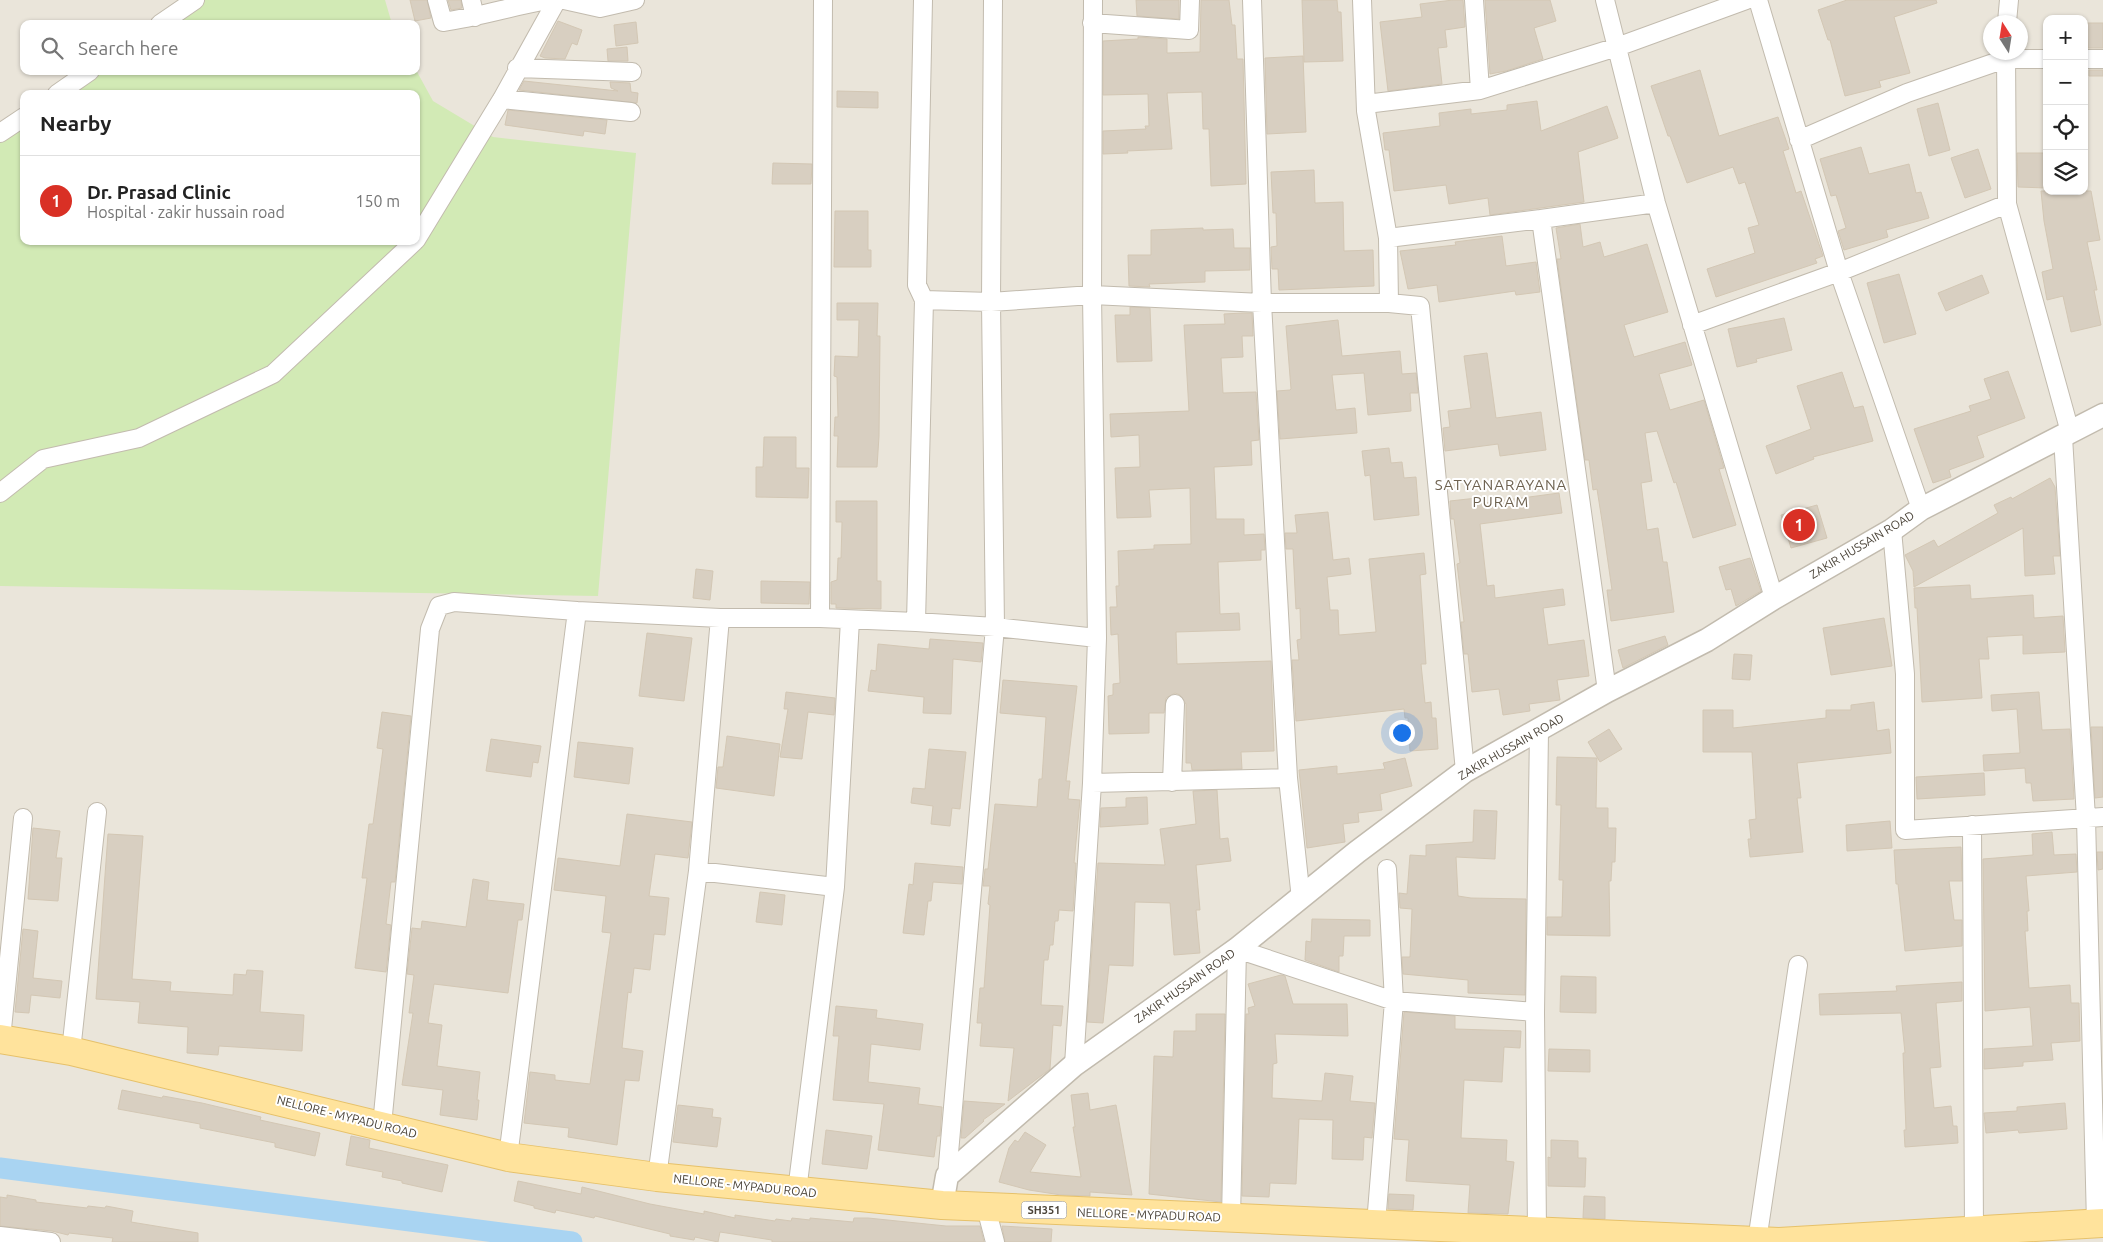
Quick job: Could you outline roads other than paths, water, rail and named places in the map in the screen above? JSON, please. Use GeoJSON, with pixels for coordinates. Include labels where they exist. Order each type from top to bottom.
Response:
{"type":"FeatureCollection","features":[{"type":"Feature","properties":{"kind":"main road","name":"NELLORE - MYPADU ROAD"},"geometry":{"type":"LineString","coordinates":[[1,1039],[71,1051],[508,1157],[657,1177],[942,1205],[1779,1242],[1974,1232],[2099,1223]]}},
{"type":"Feature","properties":{"kind":"street"},"geometry":{"type":"LineString","coordinates":[[166,20],[195,0]]}},
{"type":"Feature","properties":{"kind":"street"},"geometry":{"type":"LineString","coordinates":[[437,0],[443,22],[475,17],[517,3],[548,0]]}},
{"type":"Feature","properties":{"kind":"street"},"geometry":{"type":"LineString","coordinates":[[471,0],[475,17]]}},
{"type":"Feature","properties":{"kind":"street"},"geometry":{"type":"LineString","coordinates":[[420,233],[502,99],[517,68],[557,0]]}},
{"type":"Feature","properties":{"kind":"street"},"geometry":{"type":"LineString","coordinates":[[564,0],[600,8],[635,0]]}},
{"type":"Feature","properties":{"kind":"street"},"geometry":{"type":"LineString","coordinates":[[820,618],[823,0]]}},
{"type":"Feature","properties":{"kind":"street"},"geometry":{"type":"LineString","coordinates":[[916,622],[924,300],[917,285],[923,0]]}},
{"type":"Feature","properties":{"kind":"street"},"geometry":{"type":"LineString","coordinates":[[942,1205],[947,1176],[995,627],[991,302],[993,0]]}},
{"type":"Feature","properties":{"kind":"street"},"geometry":{"type":"LineString","coordinates":[[1074,1065],[1092,783],[1096,638],[1092,295],[1093,0]]}},
{"type":"Feature","properties":{"kind":"street"},"geometry":{"type":"LineString","coordinates":[[1092,23],[1188,30],[1190,0]]}},
{"type":"Feature","properties":{"kind":"street"},"geometry":{"type":"LineString","coordinates":[[1252,0],[1262,302],[1288,778],[1301,899]]}},
{"type":"Feature","properties":{"kind":"street"},"geometry":{"type":"LineString","coordinates":[[1362,0],[1366,104],[1388,238],[1389,303]]}},
{"type":"Feature","properties":{"kind":"street"},"geometry":{"type":"LineString","coordinates":[[1474,0],[1480,90]]}},
{"type":"Feature","properties":{"kind":"street"},"geometry":{"type":"LineString","coordinates":[[1605,0],[1656,202],[1774,598]]}},
{"type":"Feature","properties":{"kind":"street"},"geometry":{"type":"LineString","coordinates":[[1366,104],[1480,90],[1617,47],[1746,0]]}},
{"type":"Feature","properties":{"kind":"street"},"geometry":{"type":"LineString","coordinates":[[1758,0],[1839,272],[1920,509]]}},
{"type":"Feature","properties":{"kind":"street"},"geometry":{"type":"LineString","coordinates":[[2008,15],[2009,0]]}},
{"type":"Feature","properties":{"kind":"street"},"geometry":{"type":"LineString","coordinates":[[2028,58],[2043,59]]}},
{"type":"Feature","properties":{"kind":"street"},"geometry":{"type":"LineString","coordinates":[[2088,59],[2103,59]]}},
{"type":"Feature","properties":{"kind":"street"},"geometry":{"type":"LineString","coordinates":[[1799,140],[1907,93],[1995,60]]}},
{"type":"Feature","properties":{"kind":"street"},"geometry":{"type":"LineString","coordinates":[[2006,60],[2007,204],[2067,434],[2094,817],[2099,1223]]}},
{"type":"Feature","properties":{"kind":"street"},"geometry":{"type":"LineString","coordinates":[[517,68],[632,72]]}},
{"type":"Feature","properties":{"kind":"street"},"geometry":{"type":"LineString","coordinates":[[64,90],[84,75]]}},
{"type":"Feature","properties":{"kind":"street"},"geometry":{"type":"LineString","coordinates":[[502,99],[630,112]]}},
{"type":"Feature","properties":{"kind":"street"},"geometry":{"type":"LineString","coordinates":[[0,133],[20,120]]}},
{"type":"Feature","properties":{"kind":"street"},"geometry":{"type":"LineString","coordinates":[[1388,238],[1541,219],[1656,202]]}},
{"type":"Feature","properties":{"kind":"street"},"geometry":{"type":"LineString","coordinates":[[1692,325],[1839,272],[2007,204]]}},
{"type":"Feature","properties":{"kind":"street"},"geometry":{"type":"LineString","coordinates":[[1541,219],[1608,691]]}},
{"type":"Feature","properties":{"kind":"street"},"geometry":{"type":"LineString","coordinates":[[0,494],[43,459],[139,438],[273,374],[411,245]]}},
{"type":"Feature","properties":{"kind":"street"},"geometry":{"type":"LineString","coordinates":[[924,300],[991,302],[1092,295],[1262,302],[1389,303],[1420,306],[1465,771]]}},
{"type":"Feature","properties":{"kind":"street","name":"ZAKIR HUSSAIN ROAD"},"geometry":{"type":"LineString","coordinates":[[947,1176],[1074,1065],[1237,949],[1358,852],[1465,771],[1608,691],[1707,640],[1774,598],[1892,530],[1920,509],[2103,415]]}},
{"type":"Feature","properties":{"kind":"street"},"geometry":{"type":"LineString","coordinates":[[1892,530],[1905,674],[1904,830],[2094,817]]}},
{"type":"Feature","properties":{"kind":"street"},"geometry":{"type":"LineString","coordinates":[[382,1125],[430,629],[439,606],[454,602],[577,611],[720,618],[820,618],[916,622],[995,627],[1096,638]]}},
{"type":"Feature","properties":{"kind":"street"},"geometry":{"type":"LineString","coordinates":[[508,1157],[577,611]]}},
{"type":"Feature","properties":{"kind":"street"},"geometry":{"type":"LineString","coordinates":[[657,1177],[698,871],[720,618]]}},
{"type":"Feature","properties":{"kind":"street"},"geometry":{"type":"LineString","coordinates":[[797,1192],[835,887],[850,620]]}},
{"type":"Feature","properties":{"kind":"street"},"geometry":{"type":"LineString","coordinates":[[1172,782],[1175,704]]}},
{"type":"Feature","properties":{"kind":"street"},"geometry":{"type":"LineString","coordinates":[[1537,1231],[1535,1012],[1539,731]]}},
{"type":"Feature","properties":{"kind":"street"},"geometry":{"type":"LineString","coordinates":[[1092,783],[1288,778]]}},
{"type":"Feature","properties":{"kind":"street"},"geometry":{"type":"LineString","coordinates":[[71,1051],[96,812]]}},
{"type":"Feature","properties":{"kind":"street"},"geometry":{"type":"LineString","coordinates":[[1,1039],[23,818]]}},
{"type":"Feature","properties":{"kind":"street"},"geometry":{"type":"LineString","coordinates":[[1972,825],[1974,1232]]}},
{"type":"Feature","properties":{"kind":"street"},"geometry":{"type":"LineString","coordinates":[[1376,1224],[1394,1001],[1386,869]]}},
{"type":"Feature","properties":{"kind":"street"},"geometry":{"type":"LineString","coordinates":[[698,871],[835,887]]}},
{"type":"Feature","properties":{"kind":"street"},"geometry":{"type":"LineString","coordinates":[[1231,1218],[1237,949],[1394,1001],[1535,1012]]}},
{"type":"Feature","properties":{"kind":"street"},"geometry":{"type":"LineString","coordinates":[[1757,1241],[1798,965]]}},
{"type":"Feature","properties":{"kind":"street"},"geometry":{"type":"LineString","coordinates":[[986,1208],[995,1242]]}},
{"type":"Feature","properties":{"kind":"street"},"geometry":{"type":"LineString","coordinates":[[0,1236],[51,1242]]}},
{"type":"Feature","properties":{"kind":"waterway"},"geometry":{"type":"LineString","coordinates":[[0,1168],[572,1242]]}},
{"type":"Feature","properties":{"kind":"place","name":"Dr. Prasad Clinic"},"geometry":{"type":"Point","coordinates":[1799,525]}},
{"type":"Feature","properties":{"kind":"district","name":"SATYANARAYANA PURAM"},"geometry":{"type":"Point","coordinates":[1501,494]}}]}
